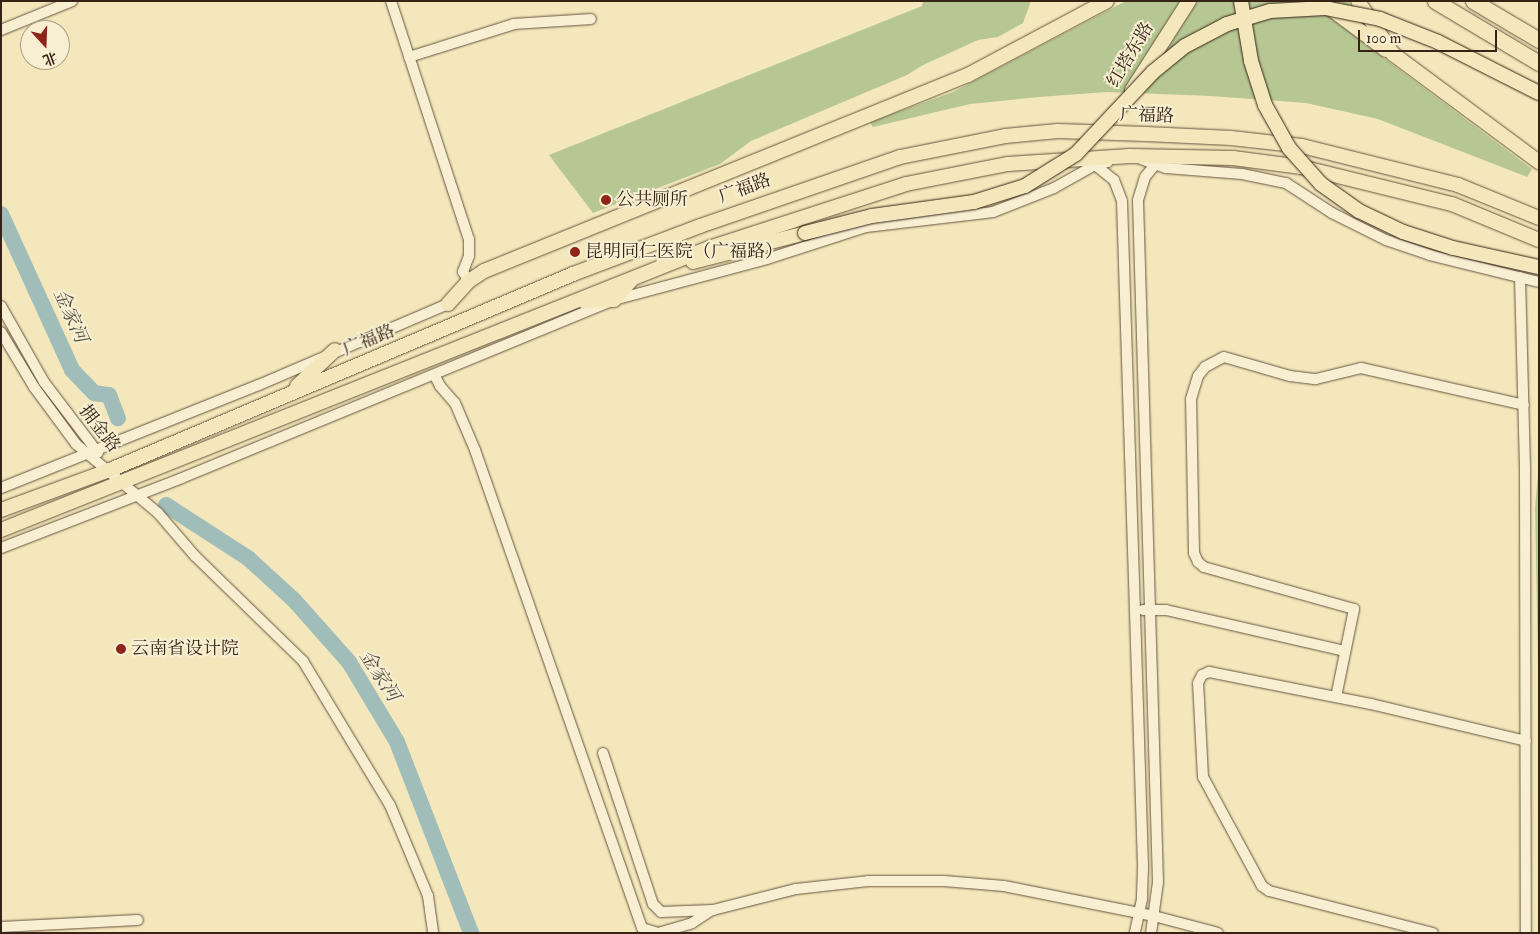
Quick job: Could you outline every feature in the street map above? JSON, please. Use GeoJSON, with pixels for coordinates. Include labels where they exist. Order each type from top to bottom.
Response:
{"type":"FeatureCollection","features":[{"type":"Feature","properties":{"kind":"highway"},"geometry":{"type":"LineString","coordinates":[[1435,1],[1539,63]]}},
{"type":"Feature","properties":{"kind":"highway"},"geometry":{"type":"LineString","coordinates":[[1473,1],[1539,40]]}},
{"type":"Feature","properties":{"kind":"main road"},"geometry":{"type":"LineString","coordinates":[[448,304],[469,281],[484,271],[968,75],[1107,1]]}},
{"type":"Feature","properties":{"kind":"main road","name":"红塔东路"},"geometry":{"type":"LineString","coordinates":[[1122,105],[1189,1]]}},
{"type":"Feature","properties":{"kind":"main road"},"geometry":{"type":"LineString","coordinates":[[1241,1],[1251,62],[1265,105],[1289,148],[1321,184],[1359,212],[1408,234],[1539,268]]}},
{"type":"Feature","properties":{"kind":"main road"},"geometry":{"type":"LineString","coordinates":[[1320,1],[1363,36],[1393,54],[1539,162]]}},
{"type":"Feature","properties":{"kind":"main road"},"geometry":{"type":"LineString","coordinates":[[1358,1],[1393,54]]}},
{"type":"Feature","properties":{"kind":"main road"},"geometry":{"type":"LineString","coordinates":[[570,302],[614,300],[634,277],[872,216],[974,202],[1013,191],[1066,162],[1163,63],[1205,34],[1252,16],[1304,8],[1352,13],[1406,28],[1539,93]]}},
{"type":"Feature","properties":{"kind":"main road","name":"广福路"},"geometry":{"type":"LineString","coordinates":[[1,510],[110,470],[249,414],[291,392],[455,326],[573,274],[836,176],[900,157],[1004,136],[1058,132],[1146,134],[1231,138],[1302,146],[1458,185],[1539,218]]}},
{"type":"Feature","properties":{"kind":"main road"},"geometry":{"type":"LineString","coordinates":[[1,530],[124,483],[570,302],[787,221],[906,184],[1008,164],[1130,156],[1233,158],[1337,174],[1452,204],[1539,240]]}},
{"type":"Feature","properties":{"kind":"main road"},"geometry":{"type":"LineString","coordinates":[[291,392],[335,350]]}},
{"type":"Feature","properties":{"kind":"street"},"geometry":{"type":"LineString","coordinates":[[1,30],[72,1]]}},
{"type":"Feature","properties":{"kind":"street"},"geometry":{"type":"LineString","coordinates":[[391,1],[469,239],[463,272],[469,281]]}},
{"type":"Feature","properties":{"kind":"street"},"geometry":{"type":"LineString","coordinates":[[408,57],[514,24],[563,18],[591,20]]}},
{"type":"Feature","properties":{"kind":"street"},"geometry":{"type":"LineString","coordinates":[[1,548],[137,496],[435,376],[614,300],[767,259],[838,234],[914,220],[992,212],[1054,188],[1095,165],[1130,156],[1154,164],[1286,183],[1332,213],[1386,240],[1539,282]]}},
{"type":"Feature","properties":{"kind":"street"},"geometry":{"type":"LineString","coordinates":[[1151,933],[1158,882],[1138,200],[1145,177],[1154,164],[1166,156]]}},
{"type":"Feature","properties":{"kind":"street"},"geometry":{"type":"LineString","coordinates":[[1070,159],[1095,165],[1114,180],[1122,200],[1137,610],[1143,867],[1140,913],[1136,933]]}},
{"type":"Feature","properties":{"kind":"street"},"geometry":{"type":"LineString","coordinates":[[1520,277],[1524,405],[1526,933]]}},
{"type":"Feature","properties":{"kind":"street"},"geometry":{"type":"LineString","coordinates":[[1,488],[259,385],[335,350],[448,304]]}},
{"type":"Feature","properties":{"kind":"street","name":"拥金路"},"geometry":{"type":"LineString","coordinates":[[1,306],[44,382],[91,451]]}},
{"type":"Feature","properties":{"kind":"street"},"geometry":{"type":"LineString","coordinates":[[1126,324],[1141,324]]}},
{"type":"Feature","properties":{"kind":"street","name":"拥金路"},"geometry":{"type":"LineString","coordinates":[[1,332],[48,407],[110,470],[158,513],[195,556],[303,661],[390,805],[428,896],[433,933]]}},
{"type":"Feature","properties":{"kind":"street"},"geometry":{"type":"LineString","coordinates":[[1336,697],[1354,609],[1204,567],[1198,562],[1194,553],[1191,399],[1198,376],[1205,366],[1224,357],[1290,376],[1316,379],[1361,368],[1524,405]]}},
{"type":"Feature","properties":{"kind":"street"},"geometry":{"type":"LineString","coordinates":[[435,376],[440,386],[455,403],[475,450],[642,928],[658,932],[692,923],[713,910]]}},
{"type":"Feature","properties":{"kind":"street"},"geometry":{"type":"LineString","coordinates":[[1133,537],[1147,536]]}},
{"type":"Feature","properties":{"kind":"street"},"geometry":{"type":"LineString","coordinates":[[1137,610],[1166,610],[1345,651]]}},
{"type":"Feature","properties":{"kind":"street"},"geometry":{"type":"LineString","coordinates":[[1433,933],[1269,891],[1254,877],[1203,777],[1198,682],[1202,675],[1209,672],[1336,697],[1526,741]]}},
{"type":"Feature","properties":{"kind":"street"},"geometry":{"type":"LineString","coordinates":[[603,753],[653,904],[661,912],[713,910],[796,888],[868,881],[944,880],[1004,886],[1154,916],[1218,933]]}},
{"type":"Feature","properties":{"kind":"street"},"geometry":{"type":"LineString","coordinates":[[1,927],[138,920]]}},
{"type":"Feature","properties":{"kind":"green space"},"geometry":{"type":"Polygon","coordinates":[[[923,1],[1031,1],[1023,23],[998,37],[978,40],[923,65],[907,75],[751,141],[720,164],[593,213],[549,155],[922,6],[923,1]]]}},
{"type":"Feature","properties":{"kind":"green space"},"geometry":{"type":"Polygon","coordinates":[[[1126,1],[1348,1],[1369,47],[1532,169],[1527,177],[1378,119],[1306,103],[1211,96],[1107,92],[1039,97],[970,104],[873,127],[870,122],[953,92],[1126,1]]]}},
{"type":"Feature","properties":{"kind":"green space"},"geometry":{"type":"Polygon","coordinates":[[[1539,462],[1539,716],[1535,508],[1539,462]]]}},
{"type":"Feature","properties":{"kind":"waterway","name":"金家河"},"geometry":{"type":"LineString","coordinates":[[1,214],[72,370],[94,393],[109,395],[118,418]]}},
{"type":"Feature","properties":{"kind":"waterway","name":"金家河"},"geometry":{"type":"LineString","coordinates":[[166,505],[248,558],[294,600],[349,662],[397,742],[471,933]]}},
{"type":"Feature","properties":{"kind":"place","name":"公共厕所"},"geometry":{"type":"Point","coordinates":[606,200]}},
{"type":"Feature","properties":{"kind":"place","name":"昆明同仁医院（广福路）"},"geometry":{"type":"Point","coordinates":[575,252]}},
{"type":"Feature","properties":{"kind":"place","name":"云南省设计院"},"geometry":{"type":"Point","coordinates":[121,649]}}]}
